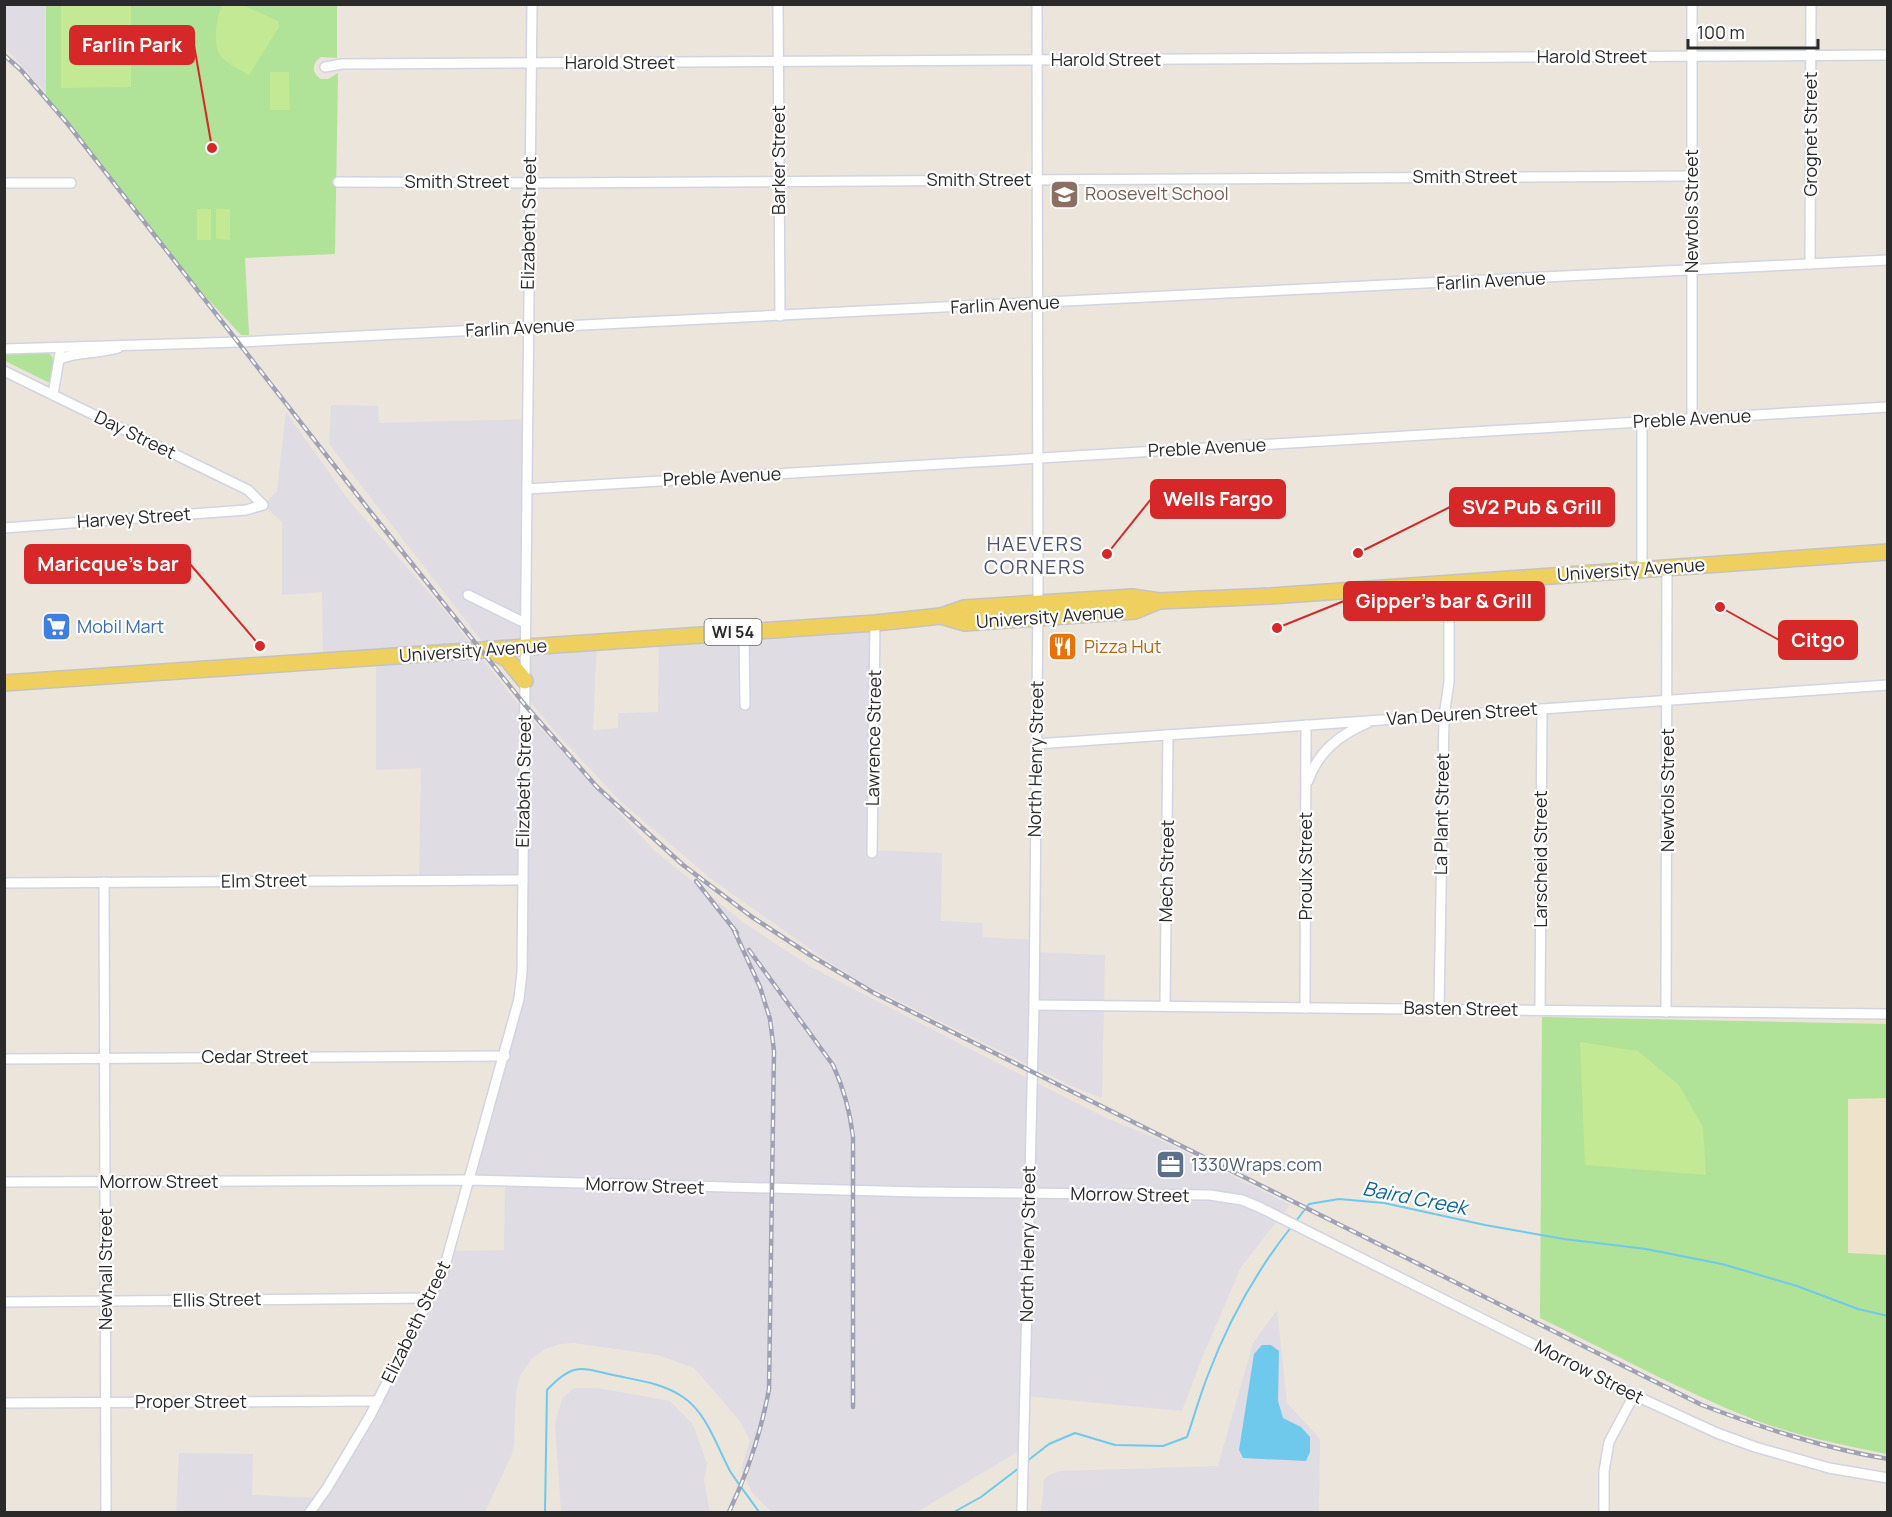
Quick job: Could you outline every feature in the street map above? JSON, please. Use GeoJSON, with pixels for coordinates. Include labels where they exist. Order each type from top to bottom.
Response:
{"type":"FeatureCollection","features":[{"type":"Feature","properties":{"kind":"main road","name":"University Avenue"},"geometry":{"type":"LineString","coordinates":[[4,683],[875,623],[941,616],[965,623],[1038,610],[1135,611],[1159,601],[1887,552]]}},
{"type":"Feature","properties":{"kind":"main road"},"geometry":{"type":"LineString","coordinates":[[488,650],[507,659],[525,681]]}},
{"type":"Feature","properties":{"kind":"street","name":"Elizabeth Street"},"geometry":{"type":"LineString","coordinates":[[310,1512],[333,1479],[378,1401],[444,1269],[519,999],[522,972],[532,4]]}},
{"type":"Feature","properties":{"kind":"street","name":"Barker Street"},"geometry":{"type":"LineString","coordinates":[[778,4],[780,316]]}},
{"type":"Feature","properties":{"kind":"street","name":"North Henry Street"},"geometry":{"type":"LineString","coordinates":[[1022,1512],[1034,1005],[1038,610],[1037,4]]}},
{"type":"Feature","properties":{"kind":"street","name":"Newtols Street"},"geometry":{"type":"LineString","coordinates":[[1692,4],[1692,418]]}},
{"type":"Feature","properties":{"kind":"street","name":"Grognet Street"},"geometry":{"type":"LineString","coordinates":[[1810,264],[1811,4]]}},
{"type":"Feature","properties":{"kind":"street","name":"Harold Street"},"geometry":{"type":"LineString","coordinates":[[325,67],[342,64],[1887,55]]}},
{"type":"Feature","properties":{"kind":"street","name":"Smith Street"},"geometry":{"type":"LineString","coordinates":[[338,182],[779,182],[1692,176]]}},
{"type":"Feature","properties":{"kind":"street"},"geometry":{"type":"LineString","coordinates":[[4,183],[71,183]]}},
{"type":"Feature","properties":{"kind":"street","name":"Farlin Avenue"},"geometry":{"type":"LineString","coordinates":[[4,349],[123,346],[1037,304],[1887,260]]}},
{"type":"Feature","properties":{"kind":"street"},"geometry":{"type":"LineString","coordinates":[[53,395],[60,359],[59,346]]}},
{"type":"Feature","properties":{"kind":"street","name":"Farlin Avenue"},"geometry":{"type":"LineString","coordinates":[[60,359],[71,354],[107,352],[123,346]]}},
{"type":"Feature","properties":{"kind":"street","name":"Day Street"},"geometry":{"type":"LineString","coordinates":[[4,371],[248,490],[263,505]]}},
{"type":"Feature","properties":{"kind":"street","name":"Preble Avenue"},"geometry":{"type":"LineString","coordinates":[[527,489],[1887,407]]}},
{"type":"Feature","properties":{"kind":"street"},"geometry":{"type":"LineString","coordinates":[[1642,422],[1642,570]]}},
{"type":"Feature","properties":{"kind":"street","name":"Harvey Street"},"geometry":{"type":"LineString","coordinates":[[4,528],[246,510],[263,505]]}},
{"type":"Feature","properties":{"kind":"street","name":"Newtols Street"},"geometry":{"type":"LineString","coordinates":[[1666,1012],[1667,567]]}},
{"type":"Feature","properties":{"kind":"street","name":"La Plant Street"},"geometry":{"type":"LineString","coordinates":[[1439,1009],[1444,716],[1449,682],[1449,583]]}},
{"type":"Feature","properties":{"kind":"street"},"geometry":{"type":"LineString","coordinates":[[468,595],[525,623]]}},
{"type":"Feature","properties":{"kind":"street","name":"Lawrence Street"},"geometry":{"type":"LineString","coordinates":[[872,853],[875,623]]}},
{"type":"Feature","properties":{"kind":"street"},"geometry":{"type":"LineString","coordinates":[[744,631],[745,705]]}},
{"type":"Feature","properties":{"kind":"street","name":"Van Deuren Street"},"geometry":{"type":"LineString","coordinates":[[1036,744],[1887,685]]}},
{"type":"Feature","properties":{"kind":"street","name":"Larscheid Street"},"geometry":{"type":"LineString","coordinates":[[1540,1010],[1542,709]]}},
{"type":"Feature","properties":{"kind":"street"},"geometry":{"type":"LineString","coordinates":[[1306,792],[1312,771],[1326,749],[1351,730],[1376,720]]}},
{"type":"Feature","properties":{"kind":"street","name":"Proulx Street"},"geometry":{"type":"LineString","coordinates":[[1305,1008],[1306,725]]}},
{"type":"Feature","properties":{"kind":"street","name":"Mech Street"},"geometry":{"type":"LineString","coordinates":[[1165,1006],[1168,735]]}},
{"type":"Feature","properties":{"kind":"street","name":"Elm Street"},"geometry":{"type":"LineString","coordinates":[[4,884],[523,880]]}},
{"type":"Feature","properties":{"kind":"street","name":"Newhall Street"},"geometry":{"type":"LineString","coordinates":[[104,882],[106,1512]]}},
{"type":"Feature","properties":{"kind":"street","name":"Basten Street"},"geometry":{"type":"LineString","coordinates":[[1034,1005],[1887,1014]]}},
{"type":"Feature","properties":{"kind":"street","name":"Cedar Street"},"geometry":{"type":"LineString","coordinates":[[4,1059],[505,1056]]}},
{"type":"Feature","properties":{"kind":"street","name":"Morrow Street"},"geometry":{"type":"LineString","coordinates":[[4,1182],[469,1180],[784,1190],[1210,1196],[1242,1200],[1680,1417],[1755,1447],[1829,1468],[1887,1478]]}},
{"type":"Feature","properties":{"kind":"street","name":"Ellis Street"},"geometry":{"type":"LineString","coordinates":[[4,1302],[429,1298]]}},
{"type":"Feature","properties":{"kind":"street"},"geometry":{"type":"LineString","coordinates":[[1604,1512],[1604,1471],[1609,1442],[1634,1395]]}},
{"type":"Feature","properties":{"kind":"street","name":"Proper Street"},"geometry":{"type":"LineString","coordinates":[[4,1402],[378,1401]]}},
{"type":"Feature","properties":{"kind":"shaded area"},"geometry":{"type":"Polygon","coordinates":[[[5,5],[46,5],[46,93],[5,47],[5,5]]]}},
{"type":"Feature","properties":{"kind":"shaded area"},"geometry":{"type":"Polygon","coordinates":[[[331,405],[378,406],[379,423],[528,419],[525,646],[597,642],[593,730],[618,728],[618,713],[658,712],[659,637],[875,623],[872,850],[942,853],[941,921],[982,923],[983,937],[1034,940],[1034,952],[1105,955],[1102,1098],[1076,1088],[864,984],[711,879],[617,798],[525,695],[525,647],[488,649],[329,444],[331,405]]]}},
{"type":"Feature","properties":{"kind":"shaded area"},"geometry":{"type":"Polygon","coordinates":[[[286,412],[350,502],[445,611],[517,703],[654,850],[744,923],[813,968],[1104,1117],[1160,1140],[1290,1205],[1241,1267],[1182,1411],[1025,1396],[1022,1449],[917,1512],[772,1512],[752,1493],[741,1470],[750,1440],[739,1420],[694,1368],[658,1355],[574,1343],[560,1344],[545,1349],[532,1358],[520,1376],[516,1393],[512,1454],[485,1512],[176,1512],[179,1453],[253,1454],[252,1495],[321,1498],[350,1451],[449,1251],[504,1250],[505,1182],[469,1180],[519,999],[523,880],[419,879],[421,768],[376,770],[376,658],[323,661],[322,592],[282,595],[282,522],[263,505],[277,491],[286,412]]]}},
{"type":"Feature","properties":{"kind":"shaded area"},"geometry":{"type":"Polygon","coordinates":[[[1824,1013],[1887,1014],[1887,1024],[1849,1023],[1824,1013]]]}},
{"type":"Feature","properties":{"kind":"shaded area"},"geometry":{"type":"Polygon","coordinates":[[[1848,1098],[1887,1098],[1887,1255],[1848,1253],[1848,1098]]]}},
{"type":"Feature","properties":{"kind":"shaded area"},"geometry":{"type":"Polygon","coordinates":[[[1277,1310],[1287,1403],[1320,1439],[1319,1512],[1041,1512],[1044,1480],[1049,1475],[1061,1471],[1218,1466],[1253,1343],[1277,1310]]]}},
{"type":"Feature","properties":{"kind":"shaded area"},"geometry":{"type":"Polygon","coordinates":[[[574,1388],[597,1388],[670,1401],[693,1424],[707,1464],[704,1481],[710,1512],[561,1512],[555,1424],[562,1399],[574,1388]]]}},
{"type":"Feature","properties":{"kind":"green space"},"geometry":{"type":"Polygon","coordinates":[[[241,4],[278,21],[279,27],[249,75],[224,59],[218,52],[216,40],[217,21],[222,5],[241,4]]]}},
{"type":"Feature","properties":{"kind":"green space"},"geometry":{"type":"Polygon","coordinates":[[[46,5],[337,5],[337,58],[321,57],[314,68],[321,79],[328,79],[338,73],[335,254],[245,258],[249,335],[241,335],[191,281],[46,99],[46,5]]]}},
{"type":"Feature","properties":{"kind":"green space"},"geometry":{"type":"Polygon","coordinates":[[[61,5],[131,5],[131,87],[61,88],[61,5]]]}},
{"type":"Feature","properties":{"kind":"green space"},"geometry":{"type":"Polygon","coordinates":[[[270,72],[289,72],[290,110],[270,110],[270,72]]]}},
{"type":"Feature","properties":{"kind":"green space"},"geometry":{"type":"Polygon","coordinates":[[[197,209],[211,209],[211,240],[197,240],[197,209]]]}},
{"type":"Feature","properties":{"kind":"green space"},"geometry":{"type":"Polygon","coordinates":[[[216,209],[230,209],[230,240],[216,239],[216,209]]]}},
{"type":"Feature","properties":{"kind":"green space"},"geometry":{"type":"Polygon","coordinates":[[[44,351],[50,354],[55,362],[50,383],[5,361],[5,353],[44,351]]]}},
{"type":"Feature","properties":{"kind":"green space"},"geometry":{"type":"Polygon","coordinates":[[[1542,1017],[1887,1024],[1887,1098],[1848,1099],[1848,1253],[1887,1255],[1887,1454],[1837,1444],[1755,1420],[1673,1384],[1540,1318],[1542,1017]]]}},
{"type":"Feature","properties":{"kind":"green space"},"geometry":{"type":"Polygon","coordinates":[[[1580,1042],[1638,1051],[1679,1085],[1703,1127],[1706,1175],[1585,1165],[1580,1042]]]}},
{"type":"Feature","properties":{"kind":"water"},"geometry":{"type":"Polygon","coordinates":[[[1262,1345],[1271,1345],[1279,1351],[1278,1401],[1283,1418],[1301,1427],[1310,1437],[1310,1452],[1306,1461],[1243,1458],[1239,1450],[1254,1354],[1262,1345]]]}},
{"type":"Feature","properties":{"kind":"waterway","name":"Baird Creek"},"geometry":{"type":"LineString","coordinates":[[1296,1221],[1309,1204],[1339,1199],[1384,1203],[1485,1225],[1564,1239],[1646,1249],[1722,1264],[1797,1286],[1858,1309],[1888,1316]]}},
{"type":"Feature","properties":{"kind":"waterway","name":"Baird Creek"},"geometry":{"type":"LineString","coordinates":[[1026,1462],[1049,1444],[1075,1433],[1115,1445],[1163,1446],[1187,1437],[1202,1390],[1234,1316],[1267,1260],[1292,1226]]}},
{"type":"Feature","properties":{"kind":"waterway","name":"Baird Creek"},"geometry":{"type":"LineString","coordinates":[[545,1512],[547,1390],[563,1375],[577,1369],[640,1380],[658,1385],[683,1397],[705,1421],[730,1471],[759,1512]]}},
{"type":"Feature","properties":{"kind":"waterway","name":"Baird Creek"},"geometry":{"type":"LineString","coordinates":[[954,1512],[981,1497],[1019,1468]]}},
{"type":"Feature","properties":{"kind":"railway"},"geometry":{"type":"LineString","coordinates":[[4,55],[21,70],[67,123],[369,510],[525,705],[597,787],[683,865],[752,917],[874,993],[1702,1405],[1794,1436],[1888,1459]]}},
{"type":"Feature","properties":{"kind":"railway"},"geometry":{"type":"LineString","coordinates":[[696,881],[737,933]]}},
{"type":"Feature","properties":{"kind":"railway"},"geometry":{"type":"LineString","coordinates":[[729,1512],[753,1452],[769,1389],[774,1051],[770,1019],[760,987],[733,928]]}},
{"type":"Feature","properties":{"kind":"railway"},"geometry":{"type":"LineString","coordinates":[[749,950],[833,1065],[848,1109],[853,1137],[853,1407]]}},
{"type":"Feature","properties":{"kind":"place","name":"Farlin Park"},"geometry":{"type":"Point","coordinates":[212,148]}},
{"type":"Feature","properties":{"kind":"place","name":"Roosevelt School"},"geometry":{"type":"Point","coordinates":[1064,194]}},
{"type":"Feature","properties":{"kind":"place","name":"SV2 Pub & Grill"},"geometry":{"type":"Point","coordinates":[1358,553]}},
{"type":"Feature","properties":{"kind":"place","name":"Wells Fargo"},"geometry":{"type":"Point","coordinates":[1107,554]}},
{"type":"Feature","properties":{"kind":"place","name":"Citgo"},"geometry":{"type":"Point","coordinates":[1720,607]}},
{"type":"Feature","properties":{"kind":"place","name":"Mobil Mart"},"geometry":{"type":"Point","coordinates":[56,627]}},
{"type":"Feature","properties":{"kind":"place","name":"Gipper's bar & Grill"},"geometry":{"type":"Point","coordinates":[1277,628]}},
{"type":"Feature","properties":{"kind":"place","name":"Maricque's bar"},"geometry":{"type":"Point","coordinates":[260,646]}},
{"type":"Feature","properties":{"kind":"place","name":"Pizza Hut"},"geometry":{"type":"Point","coordinates":[1063,647]}},
{"type":"Feature","properties":{"kind":"place","name":"1330Wraps.com"},"geometry":{"type":"Point","coordinates":[1170,1165]}},
{"type":"Feature","properties":{"kind":"district","name":"HAEVERS CORNERS"},"geometry":{"type":"Point","coordinates":[1035,556]}}]}
